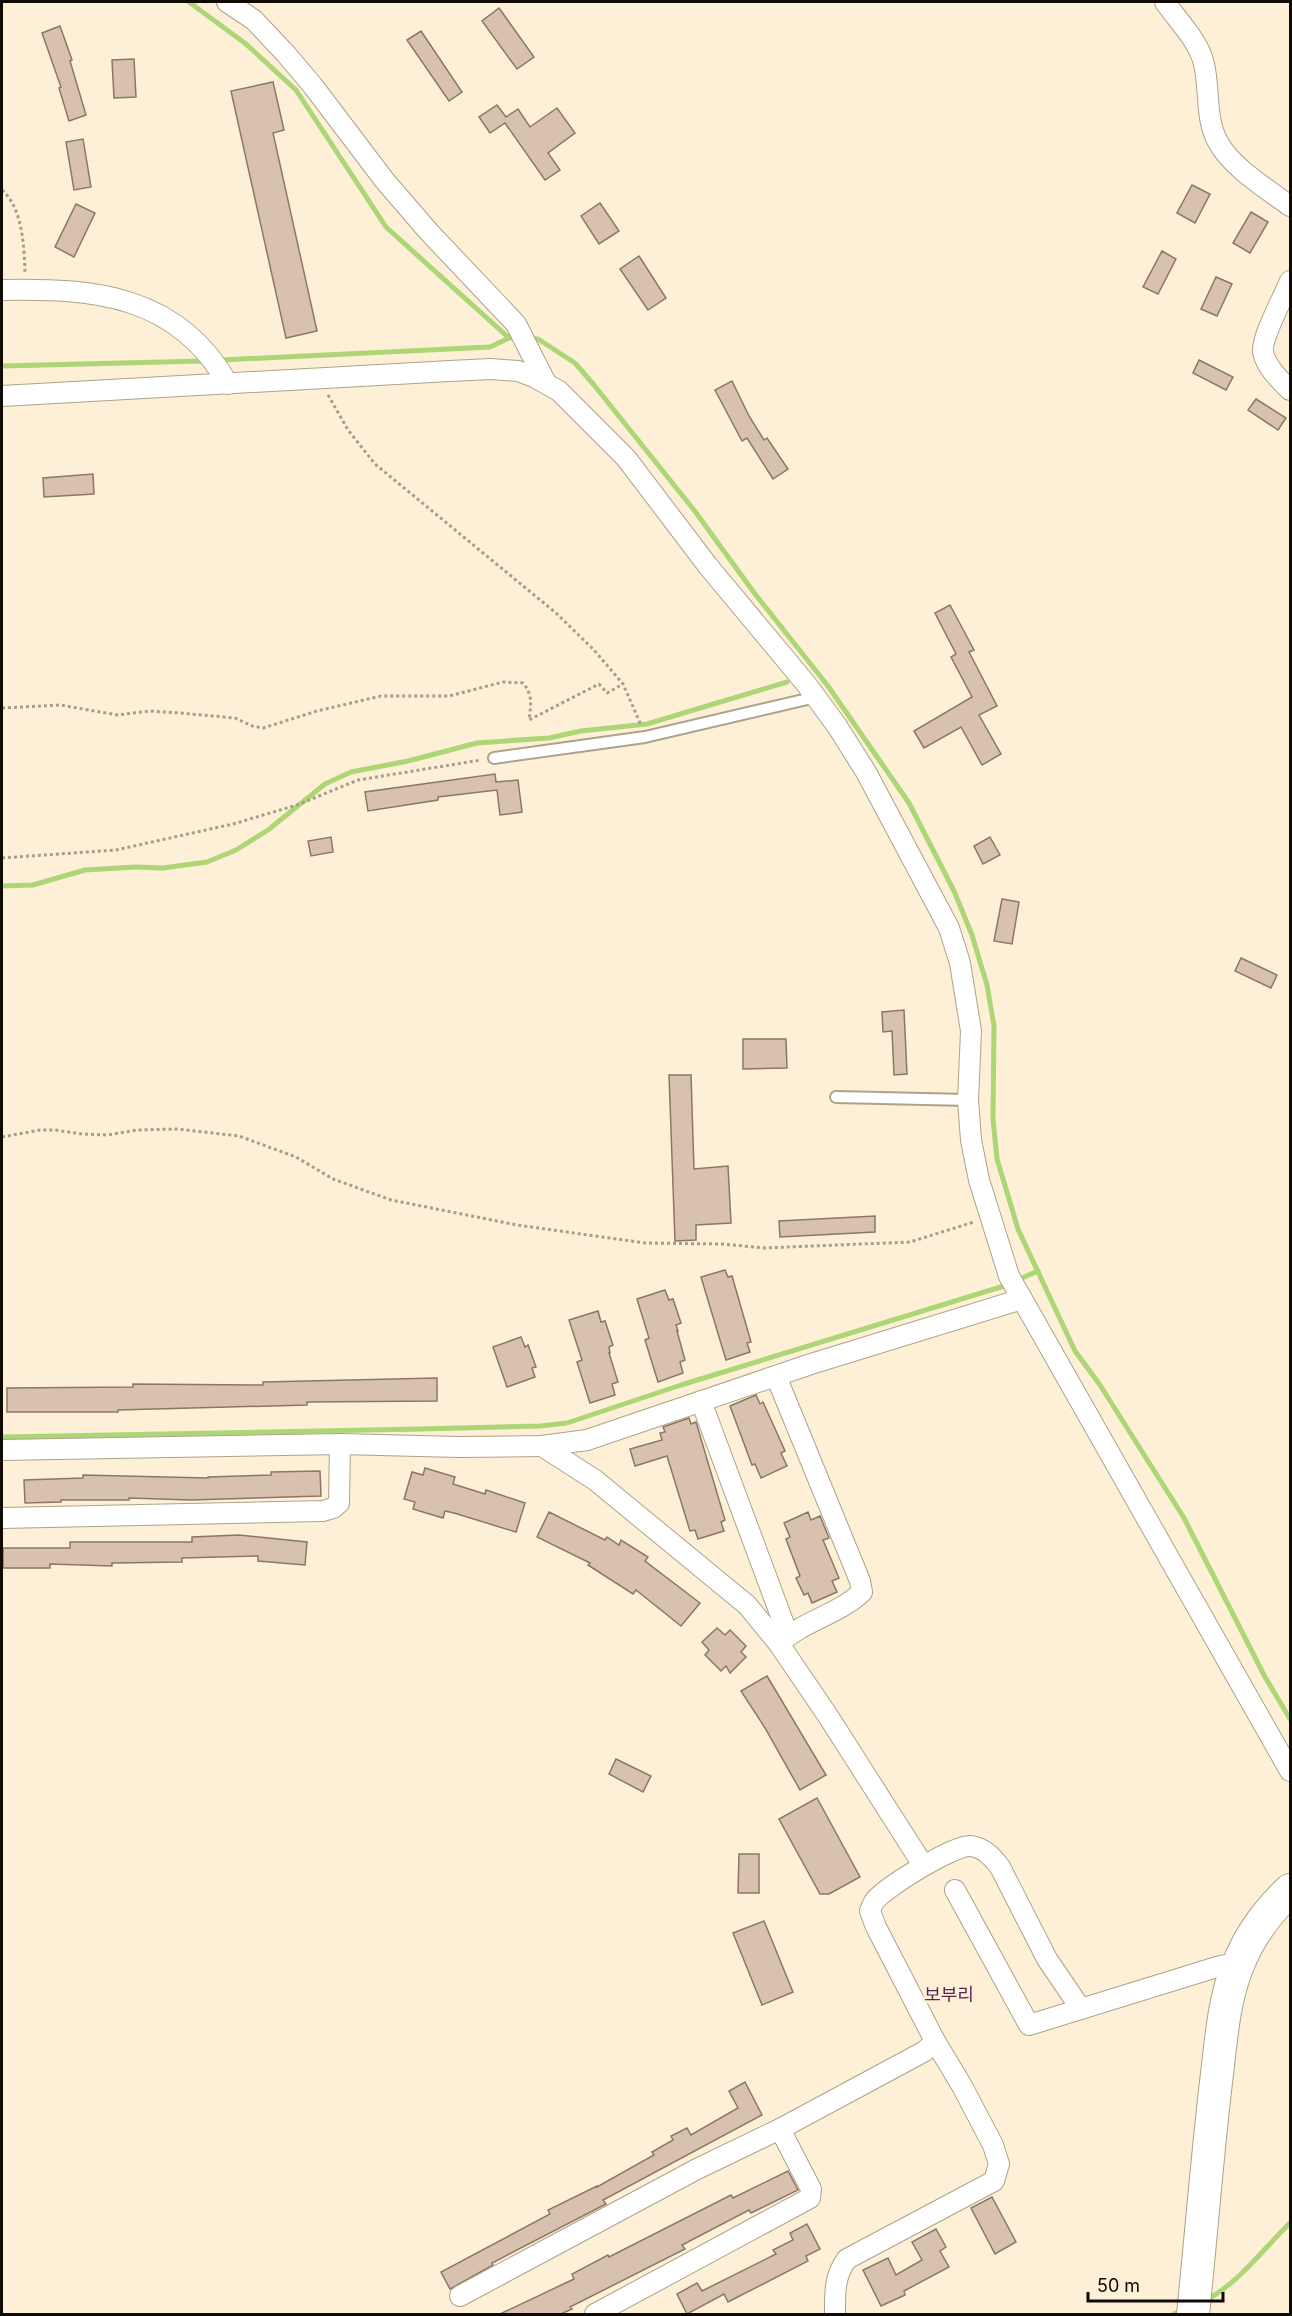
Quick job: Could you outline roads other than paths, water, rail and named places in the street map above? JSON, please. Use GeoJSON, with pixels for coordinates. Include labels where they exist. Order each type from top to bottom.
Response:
{"type":"FeatureCollection","features":[{"type":"Feature","properties":{"kind":"main road"},"geometry":{"type":"LineString","coordinates":[[1193,2314],[1222,2035],[1230,1988],[1238,1963],[1253,1936],[1277,1903],[1290,1890]]}},
{"type":"Feature","properties":{"kind":"street"},"geometry":{"type":"LineString","coordinates":[[227,2],[254,20],[286,54],[429,232],[516,324],[546,383]]}},
{"type":"Feature","properties":{"kind":"street"},"geometry":{"type":"LineString","coordinates":[[1165,2],[1189,34],[1204,62],[1212,125],[1217,141],[1226,155],[1239,168],[1290,206]]}},
{"type":"Feature","properties":{"kind":"street"},"geometry":{"type":"LineString","coordinates":[[1290,281],[1264,344],[1263,352],[1273,371],[1290,390]]}},
{"type":"Feature","properties":{"kind":"street"},"geometry":{"type":"LineString","coordinates":[[2,290],[25,289],[105,295],[152,310],[169,319],[209,354],[228,384]]}},
{"type":"Feature","properties":{"kind":"street"},"geometry":{"type":"LineString","coordinates":[[2,396],[491,369],[518,371],[559,391],[626,458],[708,566],[816,697],[866,772],[949,928],[960,963],[971,1031],[968,1100],[971,1140],[979,1180],[1009,1276],[1290,1771]]}},
{"type":"Feature","properties":{"kind":"street"},"geometry":{"type":"LineString","coordinates":[[2,1450],[340,1443],[459,1447],[542,1446],[587,1440],[776,1376],[1022,1299]]}},
{"type":"Feature","properties":{"kind":"street"},"geometry":{"type":"LineString","coordinates":[[776,1376],[860,1581],[862,1592],[852,1601],[784,1640]]}},
{"type":"Feature","properties":{"kind":"street"},"geometry":{"type":"LineString","coordinates":[[701,1401],[784,1640],[828,1716],[923,1865]]}},
{"type":"Feature","properties":{"kind":"street"},"geometry":{"type":"LineString","coordinates":[[2,1518],[323,1511],[339,1503],[340,1443]]}},
{"type":"Feature","properties":{"kind":"street"},"geometry":{"type":"LineString","coordinates":[[542,1446],[595,1480],[747,1605],[784,1640]]}},
{"type":"Feature","properties":{"kind":"street"},"geometry":{"type":"LineString","coordinates":[[834,2314],[836,2282],[839,2270],[847,2259],[994,2181],[999,2164],[993,2145],[962,2086],[934,2041],[876,1927],[870,1911],[874,1900],[923,1865],[955,1849],[970,1846],[982,1849],[1000,1867],[1047,1959],[1081,2009]]}},
{"type":"Feature","properties":{"kind":"street"},"geometry":{"type":"LineString","coordinates":[[955,1890],[1029,2025],[1220,1966],[1238,1963]]}},
{"type":"Feature","properties":{"kind":"street"},"geometry":{"type":"LineString","coordinates":[[460,2296],[697,2169],[780,2129],[925,2051],[934,2041]]}},
{"type":"Feature","properties":{"kind":"street"},"geometry":{"type":"LineString","coordinates":[[595,2314],[810,2199],[811,2189],[780,2129]]}},
{"type":"Feature","properties":{"kind":"lane"},"geometry":{"type":"LineString","coordinates":[[494,758],[645,737],[816,697]]}},
{"type":"Feature","properties":{"kind":"lane"},"geometry":{"type":"LineString","coordinates":[[836,1097],[968,1100]]}},
{"type":"Feature","properties":{"kind":"waterway"},"geometry":{"type":"LineString","coordinates":[[189,2],[246,44],[296,90],[386,227],[509,338],[519,338]]}},
{"type":"Feature","properties":{"kind":"waterway"},"geometry":{"type":"LineString","coordinates":[[221,360],[490,347],[509,338]]}},
{"type":"Feature","properties":{"kind":"waterway"},"geometry":{"type":"LineString","coordinates":[[528,338],[538,339],[575,363],[594,385],[694,510],[755,594],[828,686],[909,803],[954,891],[972,935],[987,985],[994,1026],[993,1119],[997,1159],[1018,1229],[1075,1351],[1100,1385],[1184,1518],[1265,1677],[1290,1719]]}},
{"type":"Feature","properties":{"kind":"waterway"},"geometry":{"type":"LineString","coordinates":[[2,366],[203,361]]}},
{"type":"Feature","properties":{"kind":"waterway"},"geometry":{"type":"LineString","coordinates":[[2,886],[33,885],[85,870],[163,868],[207,862],[236,850],[268,830],[325,784],[351,772],[408,761],[477,743],[549,738],[581,731],[647,724],[787,682]]}},
{"type":"Feature","properties":{"kind":"waterway"},"geometry":{"type":"LineString","coordinates":[[1022,1278],[1038,1271]]}},
{"type":"Feature","properties":{"kind":"waterway"},"geometry":{"type":"LineString","coordinates":[[2,1437],[420,1429],[540,1426],[567,1423],[681,1385],[1004,1286]]}},
{"type":"Feature","properties":{"kind":"waterway"},"geometry":{"type":"LineString","coordinates":[[1210,2298],[1242,2273],[1290,2223]]}},
{"type":"Feature","properties":{"kind":"district","name":"보부리"},"geometry":{"type":"Point","coordinates":[949,1995]}}]}
